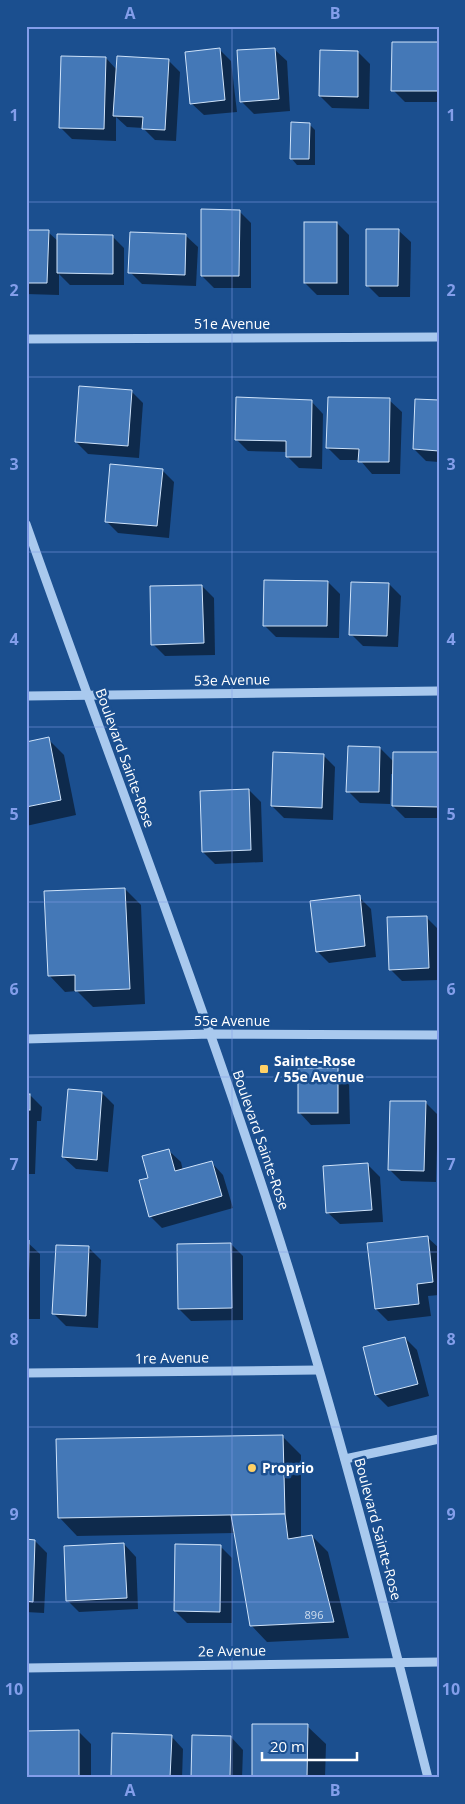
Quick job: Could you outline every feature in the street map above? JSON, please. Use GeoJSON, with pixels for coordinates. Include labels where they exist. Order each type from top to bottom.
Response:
{"type":"FeatureCollection","features":[{"type":"Feature","properties":{"kind":"street","name":"51e Avenue"},"geometry":{"type":"LineString","coordinates":[[26,339],[439,338]]}},
{"type":"Feature","properties":{"kind":"street","name":"Boulevard Sainte-Rose"},"geometry":{"type":"LineString","coordinates":[[26,524],[211,1034],[271,1214],[346,1459],[428,1778]]}},
{"type":"Feature","properties":{"kind":"street","name":"53e Avenue"},"geometry":{"type":"LineString","coordinates":[[26,696],[439,691]]}},
{"type":"Feature","properties":{"kind":"street","name":"55e Avenue"},"geometry":{"type":"LineString","coordinates":[[26,1039],[211,1034],[439,1035]]}},
{"type":"Feature","properties":{"kind":"street","name":"1re Avenue"},"geometry":{"type":"LineString","coordinates":[[26,1373],[318,1370]]}},
{"type":"Feature","properties":{"kind":"street"},"geometry":{"type":"LineString","coordinates":[[346,1459],[439,1440]]}},
{"type":"Feature","properties":{"kind":"street","name":"2e Avenue"},"geometry":{"type":"LineString","coordinates":[[26,1668],[439,1662]]}},
{"type":"Feature","properties":{"kind":"building"},"geometry":{"type":"Polygon","coordinates":[[[392,42],[439,42],[439,91],[391,91],[392,42]]]}},
{"type":"Feature","properties":{"kind":"building"},"geometry":{"type":"Polygon","coordinates":[[[220,48],[225,100],[190,104],[185,52],[220,48]]]}},
{"type":"Feature","properties":{"kind":"building"},"geometry":{"type":"Polygon","coordinates":[[[275,48],[279,99],[240,102],[237,50],[275,48]]]}},
{"type":"Feature","properties":{"kind":"building"},"geometry":{"type":"Polygon","coordinates":[[[320,50],[358,51],[358,97],[319,96],[320,50]]]}},
{"type":"Feature","properties":{"kind":"building"},"geometry":{"type":"Polygon","coordinates":[[[61,56],[106,57],[104,129],[59,128],[61,56]]]}},
{"type":"Feature","properties":{"kind":"building"},"geometry":{"type":"Polygon","coordinates":[[[117,56],[169,59],[165,130],[142,129],[143,117],[113,116],[117,56]]]}},
{"type":"Feature","properties":{"kind":"building"},"geometry":{"type":"Polygon","coordinates":[[[291,122],[310,123],[309,159],[290,159],[291,122]]]}},
{"type":"Feature","properties":{"kind":"building"},"geometry":{"type":"Polygon","coordinates":[[[201,209],[240,210],[239,276],[201,276],[201,209]]]}},
{"type":"Feature","properties":{"kind":"building"},"geometry":{"type":"Polygon","coordinates":[[[304,222],[337,222],[337,283],[304,283],[304,222]]]}},
{"type":"Feature","properties":{"kind":"building"},"geometry":{"type":"Polygon","coordinates":[[[366,229],[399,229],[398,286],[366,286],[366,229]]]}},
{"type":"Feature","properties":{"kind":"building"},"geometry":{"type":"Polygon","coordinates":[[[26,230],[49,230],[47,283],[26,283],[26,230]]]}},
{"type":"Feature","properties":{"kind":"building"},"geometry":{"type":"Polygon","coordinates":[[[130,232],[186,234],[185,275],[128,273],[130,232]]]}},
{"type":"Feature","properties":{"kind":"building"},"geometry":{"type":"Polygon","coordinates":[[[57,234],[113,235],[113,274],[57,273],[57,234]]]}},
{"type":"Feature","properties":{"kind":"building"},"geometry":{"type":"Polygon","coordinates":[[[79,386],[132,390],[128,446],[75,442],[79,386]]]}},
{"type":"Feature","properties":{"kind":"building"},"geometry":{"type":"Polygon","coordinates":[[[236,397],[312,400],[311,457],[286,457],[286,441],[235,440],[236,397]]]}},
{"type":"Feature","properties":{"kind":"building"},"geometry":{"type":"Polygon","coordinates":[[[328,397],[390,398],[389,462],[358,462],[359,449],[326,448],[328,397]]]}},
{"type":"Feature","properties":{"kind":"building"},"geometry":{"type":"Polygon","coordinates":[[[415,399],[439,400],[439,451],[413,449],[415,399]]]}},
{"type":"Feature","properties":{"kind":"building"},"geometry":{"type":"Polygon","coordinates":[[[110,464],[163,469],[157,526],[105,522],[110,464]]]}},
{"type":"Feature","properties":{"kind":"building"},"geometry":{"type":"Polygon","coordinates":[[[264,580],[328,581],[327,626],[263,626],[264,580]]]}},
{"type":"Feature","properties":{"kind":"building"},"geometry":{"type":"Polygon","coordinates":[[[351,582],[389,583],[387,636],[349,635],[351,582]]]}},
{"type":"Feature","properties":{"kind":"building"},"geometry":{"type":"Polygon","coordinates":[[[202,585],[204,643],[151,645],[150,586],[202,585]]]}},
{"type":"Feature","properties":{"kind":"building"},"geometry":{"type":"Polygon","coordinates":[[[49,737],[61,800],[26,807],[26,742],[49,737]]]}},
{"type":"Feature","properties":{"kind":"building"},"geometry":{"type":"Polygon","coordinates":[[[348,746],[380,747],[379,792],[346,792],[348,746]]]}},
{"type":"Feature","properties":{"kind":"building"},"geometry":{"type":"Polygon","coordinates":[[[273,752],[324,754],[322,808],[271,806],[273,752]]]}},
{"type":"Feature","properties":{"kind":"building"},"geometry":{"type":"Polygon","coordinates":[[[393,752],[439,752],[439,807],[392,806],[393,752]]]}},
{"type":"Feature","properties":{"kind":"building"},"geometry":{"type":"Polygon","coordinates":[[[249,789],[251,850],[202,852],[200,791],[249,789]]]}},
{"type":"Feature","properties":{"kind":"building"},"geometry":{"type":"Polygon","coordinates":[[[125,888],[130,989],[75,991],[75,975],[48,976],[44,891],[125,888]]]}},
{"type":"Feature","properties":{"kind":"building"},"geometry":{"type":"Polygon","coordinates":[[[360,895],[365,946],[316,952],[310,901],[360,895]]]}},
{"type":"Feature","properties":{"kind":"building"},"geometry":{"type":"Polygon","coordinates":[[[427,916],[429,968],[389,970],[387,917],[427,916]]]}},
{"type":"Feature","properties":{"kind":"building"},"geometry":{"type":"Polygon","coordinates":[[[298,1068],[338,1068],[338,1113],[298,1113],[298,1068]]]}},
{"type":"Feature","properties":{"kind":"building"},"geometry":{"type":"Polygon","coordinates":[[[68,1089],[102,1092],[97,1160],[62,1157],[68,1089]]]}},
{"type":"Feature","properties":{"kind":"building"},"geometry":{"type":"Polygon","coordinates":[[[26,1094],[30,1094],[30,1110],[26,1110],[26,1094]]]}},
{"type":"Feature","properties":{"kind":"building"},"geometry":{"type":"Polygon","coordinates":[[[390,1101],[426,1101],[424,1171],[388,1170],[390,1101]]]}},
{"type":"Feature","properties":{"kind":"building"},"geometry":{"type":"Polygon","coordinates":[[[169,1149],[175,1171],[212,1161],[222,1196],[149,1217],[139,1180],[148,1178],[142,1156],[169,1149]]]}},
{"type":"Feature","properties":{"kind":"building"},"geometry":{"type":"Polygon","coordinates":[[[368,1163],[372,1210],[326,1213],[323,1166],[368,1163]]]}},
{"type":"Feature","properties":{"kind":"building"},"geometry":{"type":"Polygon","coordinates":[[[428,1236],[433,1282],[417,1284],[419,1304],[375,1309],[367,1243],[428,1236]]]}},
{"type":"Feature","properties":{"kind":"building"},"geometry":{"type":"Polygon","coordinates":[[[26,1240],[29,1240],[28,1308],[26,1308],[26,1240]]]}},
{"type":"Feature","properties":{"kind":"building"},"geometry":{"type":"Polygon","coordinates":[[[231,1243],[232,1308],[178,1309],[177,1244],[231,1243]]]}},
{"type":"Feature","properties":{"kind":"building"},"geometry":{"type":"Polygon","coordinates":[[[56,1245],[89,1246],[86,1316],[52,1314],[56,1245]]]}},
{"type":"Feature","properties":{"kind":"building"},"geometry":{"type":"Polygon","coordinates":[[[405,1337],[418,1384],[375,1395],[363,1347],[405,1337]]]}},
{"type":"Feature","properties":{"kind":"building"},"geometry":{"type":"Polygon","coordinates":[[[283,1435],[285,1514],[58,1518],[56,1439],[283,1435]]]}},
{"type":"Feature","properties":{"kind":"building"},"geometry":{"type":"Polygon","coordinates":[[[285,1514],[288,1539],[312,1535],[334,1622],[250,1626],[231,1515],[285,1514]]]}},
{"type":"Feature","properties":{"kind":"building"},"geometry":{"type":"Polygon","coordinates":[[[26,1539],[35,1540],[33,1602],[26,1601],[26,1539]]]}},
{"type":"Feature","properties":{"kind":"building"},"geometry":{"type":"Polygon","coordinates":[[[124,1543],[127,1598],[66,1601],[64,1546],[124,1543]]]}},
{"type":"Feature","properties":{"kind":"building"},"geometry":{"type":"Polygon","coordinates":[[[175,1544],[221,1545],[220,1612],[174,1611],[175,1544]]]}},
{"type":"Feature","properties":{"kind":"building"},"geometry":{"type":"Polygon","coordinates":[[[252,1724],[308,1724],[307,1778],[252,1778],[252,1724]]]}},
{"type":"Feature","properties":{"kind":"building"},"geometry":{"type":"Polygon","coordinates":[[[79,1730],[79,1778],[26,1778],[26,1731],[79,1730]]]}},
{"type":"Feature","properties":{"kind":"building"},"geometry":{"type":"Polygon","coordinates":[[[112,1733],[172,1735],[170,1778],[111,1776],[112,1733]]]}},
{"type":"Feature","properties":{"kind":"building"},"geometry":{"type":"Polygon","coordinates":[[[192,1735],[231,1736],[230,1778],[191,1778],[192,1735]]]}},
{"type":"Feature","properties":{"kind":"place","name":"Sainte-Rose / 55e Avenue"},"geometry":{"type":"Point","coordinates":[264,1069]}},
{"type":"Feature","properties":{"kind":"place","name":"Proprio"},"geometry":{"type":"Point","coordinates":[252,1468]}}]}
